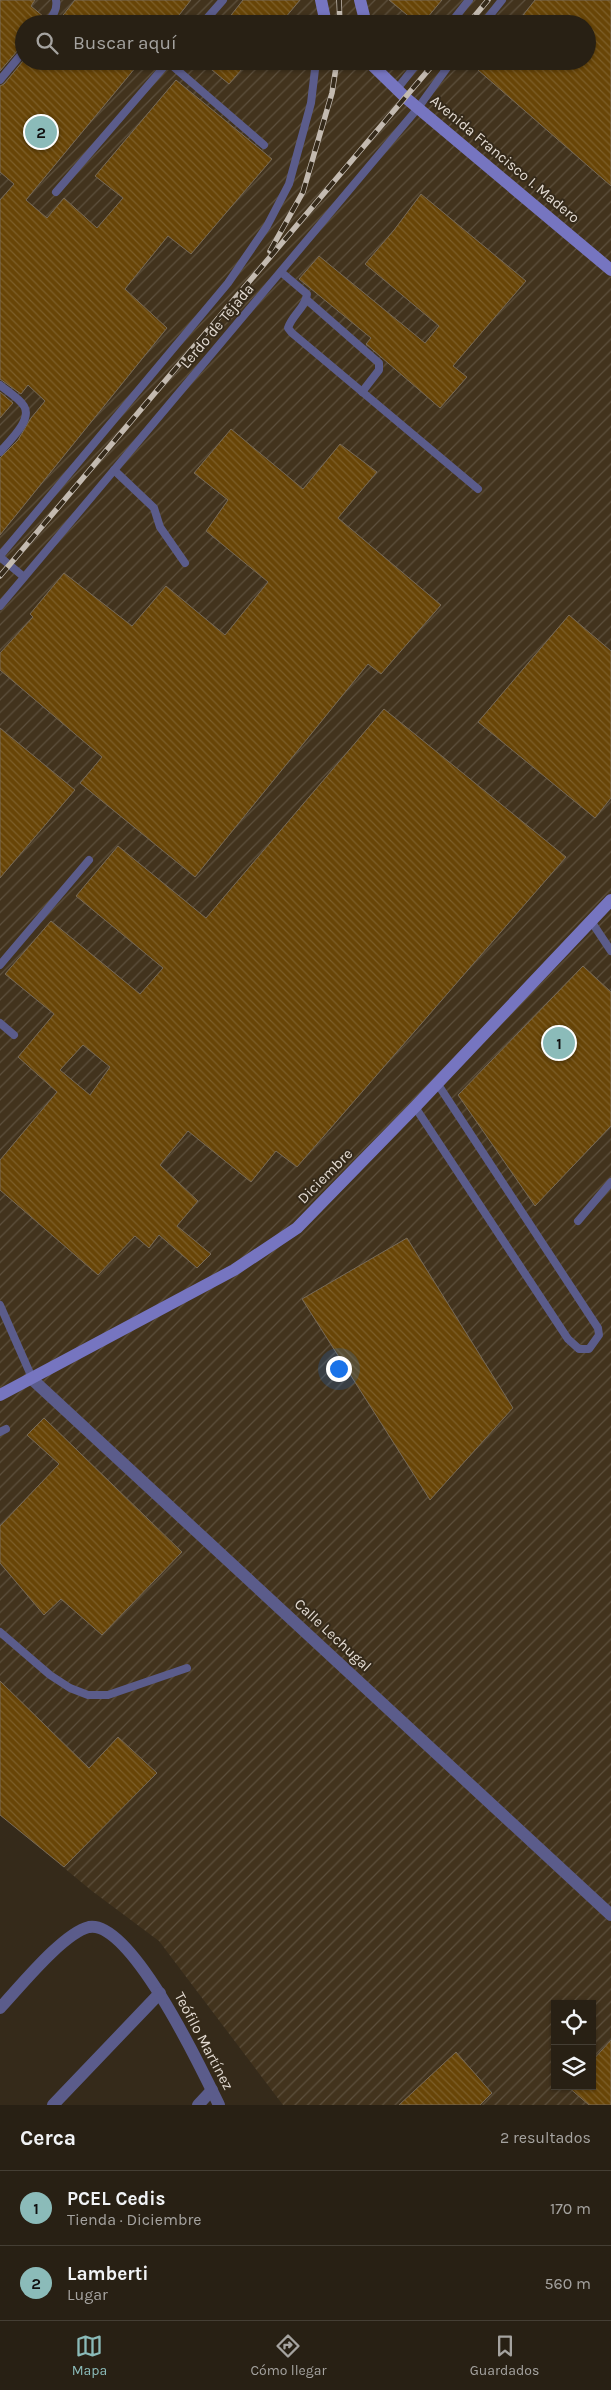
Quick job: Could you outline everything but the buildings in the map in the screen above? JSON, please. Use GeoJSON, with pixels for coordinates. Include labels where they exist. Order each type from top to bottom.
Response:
{"type":"FeatureCollection","features":[{"type":"Feature","properties":{"kind":"street"},"geometry":{"type":"LineString","coordinates":[[321,0],[324,15]]}},
{"type":"Feature","properties":{"kind":"street"},"geometry":{"type":"LineString","coordinates":[[360,0],[364,15]]}},
{"type":"Feature","properties":{"kind":"street","name":"Avenida Francisco I. Madero"},"geometry":{"type":"LineString","coordinates":[[381,70],[397,89],[418,108],[611,270]]}},
{"type":"Feature","properties":{"kind":"street","name":"Diciembre"},"geometry":{"type":"LineString","coordinates":[[0,1395],[33,1380],[234,1270],[297,1228],[438,1083],[611,900]]}},
{"type":"Feature","properties":{"kind":"street","name":"Calle Lechugal"},"geometry":{"type":"LineString","coordinates":[[33,1380],[611,1915]]}},
{"type":"Feature","properties":{"kind":"street","name":"Teófilo Martínez"},"geometry":{"type":"LineString","coordinates":[[0,2008],[57,1947],[72,1935],[89,1927],[104,1929],[119,1941],[140,1963],[160,1993],[219,2105]]}},
{"type":"Feature","properties":{"kind":"street"},"geometry":{"type":"LineString","coordinates":[[53,2105],[160,1993]]}},
{"type":"Feature","properties":{"kind":"street"},"geometry":{"type":"LineString","coordinates":[[198,2105],[212,2090]]}},
{"type":"Feature","properties":{"kind":"lane"},"geometry":{"type":"LineString","coordinates":[[53,15],[57,5],[56,0]]}},
{"type":"Feature","properties":{"kind":"lane"},"geometry":{"type":"LineString","coordinates":[[210,15],[223,0]]}},
{"type":"Feature","properties":{"kind":"lane"},"geometry":{"type":"LineString","coordinates":[[457,15],[469,0]]}},
{"type":"Feature","properties":{"kind":"lane"},"geometry":{"type":"LineString","coordinates":[[490,15],[502,0]]}},
{"type":"Feature","properties":{"kind":"lane"},"geometry":{"type":"LineString","coordinates":[[0,80],[15,62]]}},
{"type":"Feature","properties":{"kind":"lane"},"geometry":{"type":"LineString","coordinates":[[56,192],[161,70]]}},
{"type":"Feature","properties":{"kind":"lane"},"geometry":{"type":"LineString","coordinates":[[179,70],[264,145]]}},
{"type":"Feature","properties":{"kind":"lane","name":"Lerdo de Tejada"},"geometry":{"type":"LineString","coordinates":[[0,556],[228,283],[267,226],[289,184],[311,103],[315,70]]}},
{"type":"Feature","properties":{"kind":"lane"},"geometry":{"type":"LineString","coordinates":[[397,89],[412,70]]}},
{"type":"Feature","properties":{"kind":"lane","name":"Lerdo de Tejada"},"geometry":{"type":"LineString","coordinates":[[0,606],[418,108],[445,70]]}},
{"type":"Feature","properties":{"kind":"lane"},"geometry":{"type":"LineString","coordinates":[[281,272],[307,294],[307,300],[290,321],[288,328],[478,489]]}},
{"type":"Feature","properties":{"kind":"lane"},"geometry":{"type":"LineString","coordinates":[[307,300],[379,363],[379,370],[362,392]]}},
{"type":"Feature","properties":{"kind":"lane"},"geometry":{"type":"LineString","coordinates":[[0,385],[24,406],[26,413],[19,428],[0,452]]}},
{"type":"Feature","properties":{"kind":"lane"},"geometry":{"type":"LineString","coordinates":[[114,470],[154,508],[160,527],[185,563]]}},
{"type":"Feature","properties":{"kind":"lane"},"geometry":{"type":"LineString","coordinates":[[0,556],[24,577]]}},
{"type":"Feature","properties":{"kind":"lane"},"geometry":{"type":"LineString","coordinates":[[0,965],[89,860]]}},
{"type":"Feature","properties":{"kind":"lane"},"geometry":{"type":"LineString","coordinates":[[591,921],[611,951]]}},
{"type":"Feature","properties":{"kind":"lane"},"geometry":{"type":"LineString","coordinates":[[0,1023],[14,1035]]}},
{"type":"Feature","properties":{"kind":"lane"},"geometry":{"type":"LineString","coordinates":[[415,1107],[568,1339],[578,1349],[589,1349],[599,1336],[598,1328],[438,1083]]}},
{"type":"Feature","properties":{"kind":"lane"},"geometry":{"type":"LineString","coordinates":[[578,1221],[611,1182]]}},
{"type":"Feature","properties":{"kind":"lane"},"geometry":{"type":"LineString","coordinates":[[0,1305],[33,1380]]}},
{"type":"Feature","properties":{"kind":"lane"},"geometry":{"type":"LineString","coordinates":[[0,1632],[50,1675],[70,1688],[88,1695],[108,1695],[187,1668]]}},
{"type":"Feature","properties":{"kind":"shaded area"},"geometry":{"type":"Polygon","coordinates":[[[0,0],[611,0],[611,2105],[283,2105],[159,1941],[92,1891],[0,1815],[0,0]]]}},
{"type":"Feature","properties":{"kind":"railway"},"geometry":{"type":"LineString","coordinates":[[339,0],[340,15]]}},
{"type":"Feature","properties":{"kind":"railway"},"geometry":{"type":"LineString","coordinates":[[476,15],[488,0]]}},
{"type":"Feature","properties":{"kind":"railway"},"geometry":{"type":"LineString","coordinates":[[270,251],[303,192],[332,93],[336,70]]}},
{"type":"Feature","properties":{"kind":"railway"},"geometry":{"type":"LineString","coordinates":[[0,576],[428,70]]}},
{"type":"Feature","properties":{"kind":"place","name":"Lamberti"},"geometry":{"type":"Point","coordinates":[41,132]}},
{"type":"Feature","properties":{"kind":"place","name":"PCEL Cedis"},"geometry":{"type":"Point","coordinates":[559,1043]}}]}
